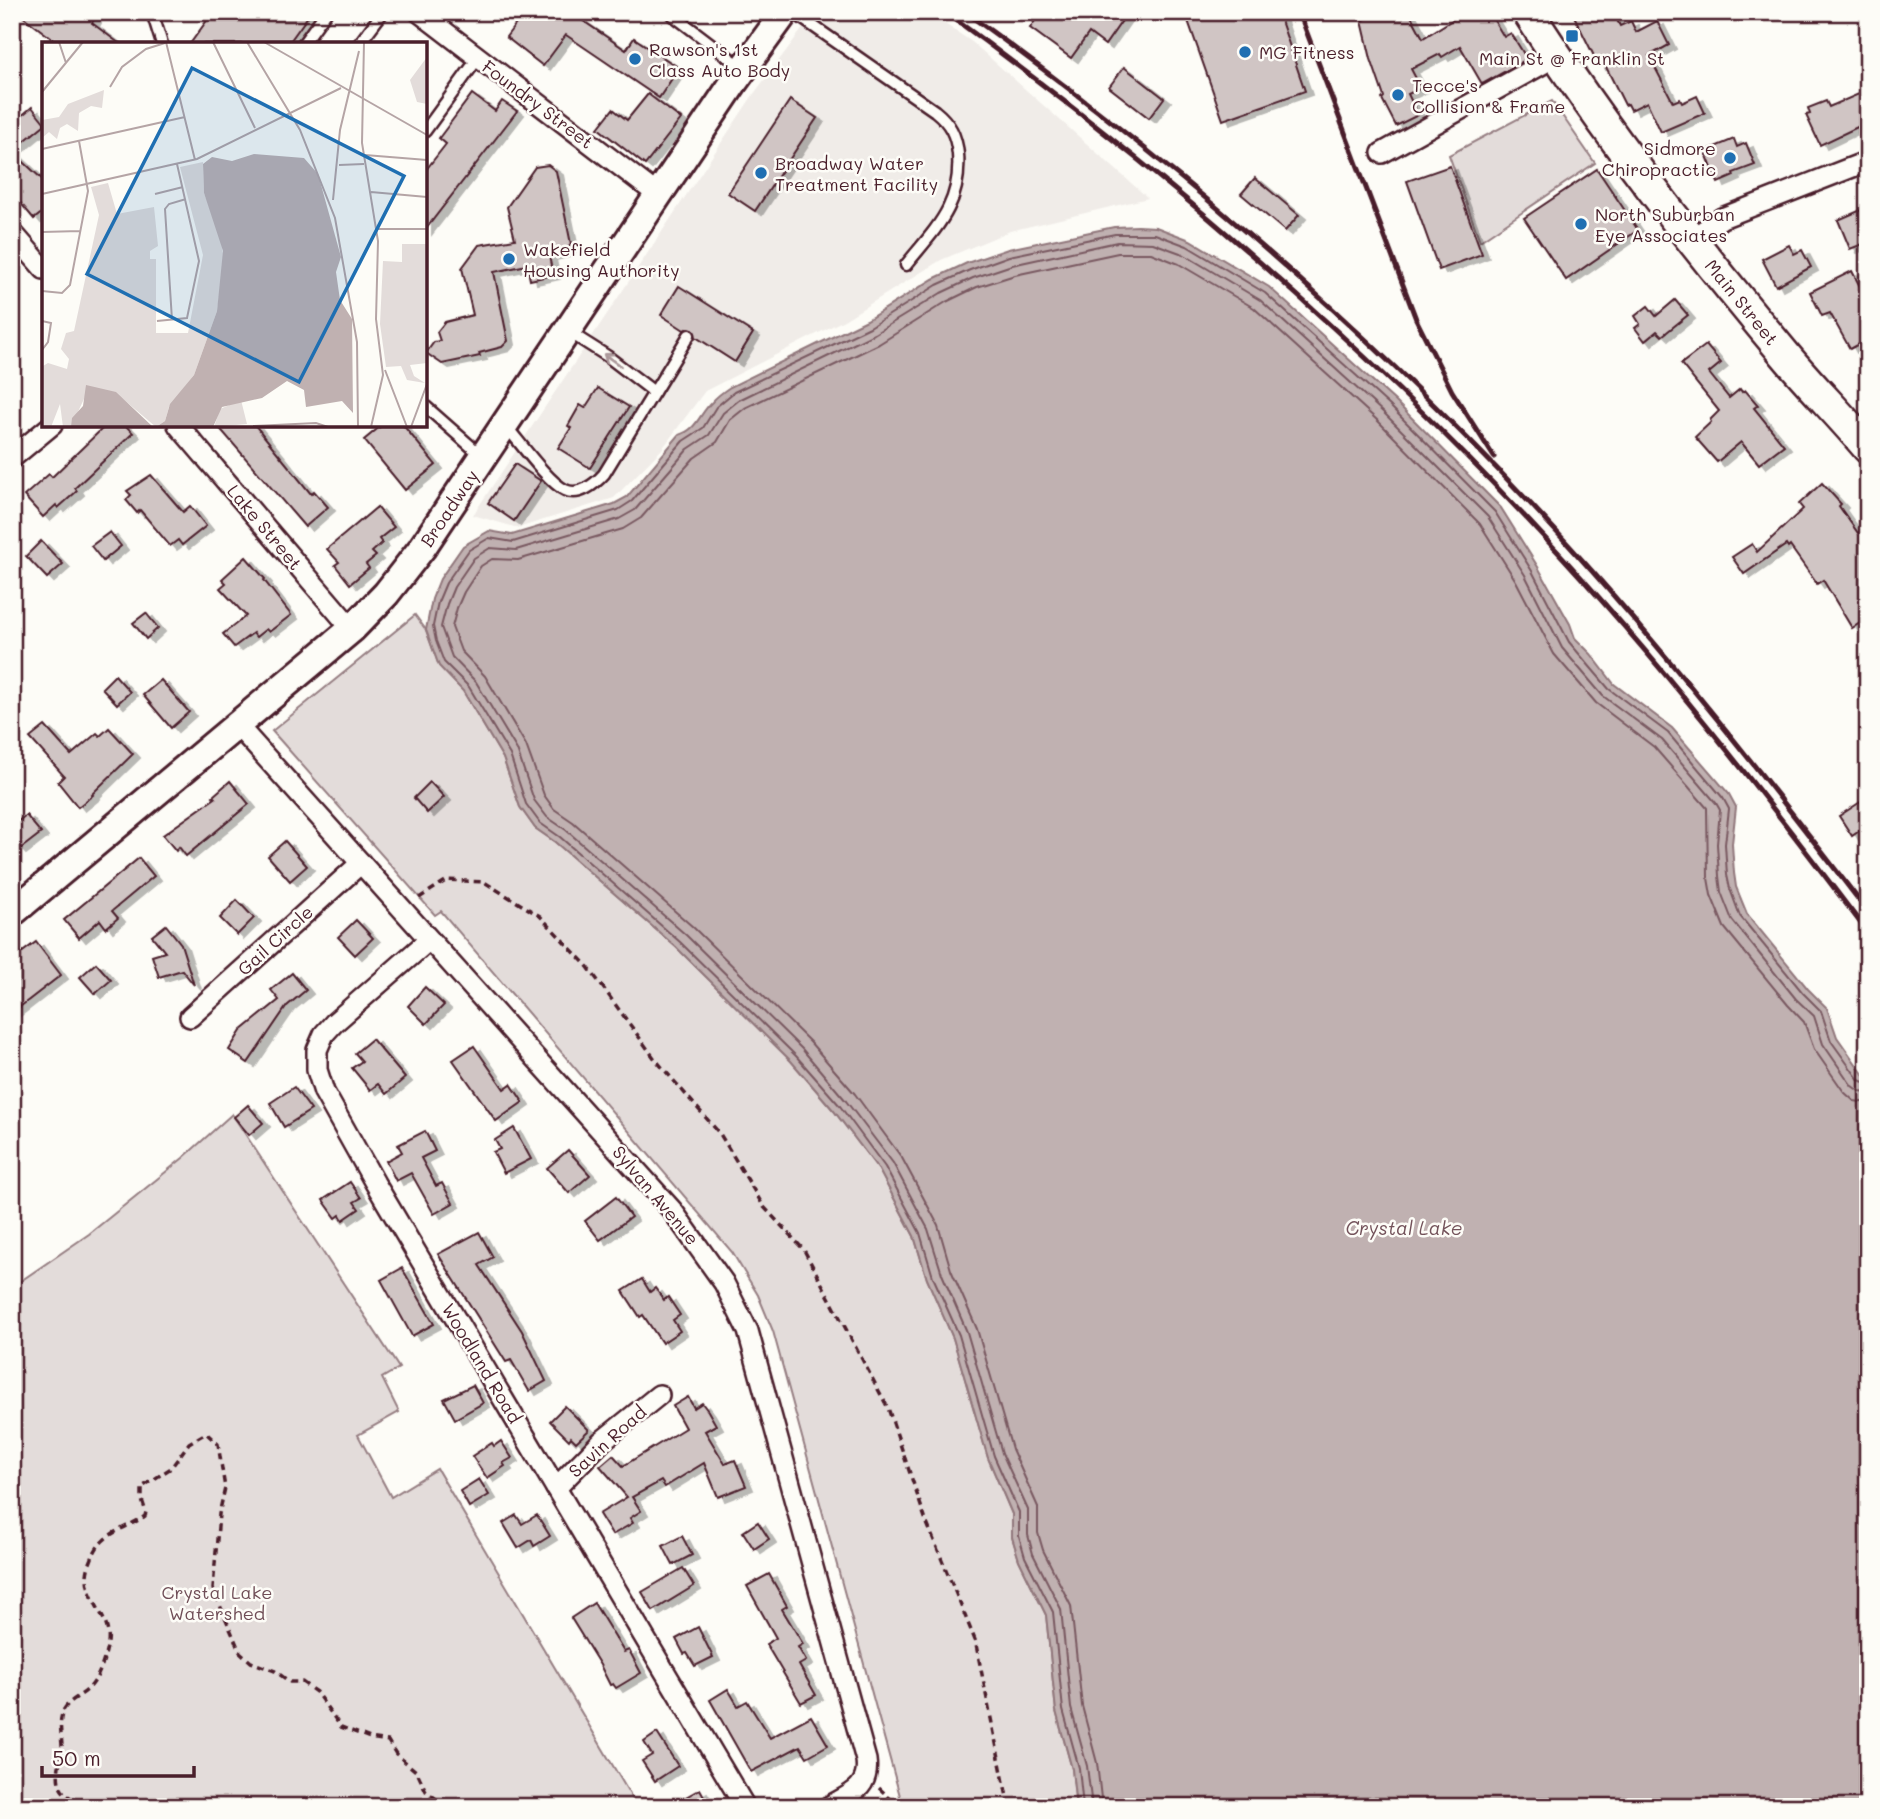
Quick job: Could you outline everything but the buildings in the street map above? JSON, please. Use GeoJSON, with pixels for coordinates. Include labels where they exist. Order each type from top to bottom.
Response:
{"type":"FeatureCollection","features":[{"type":"Feature","properties":{"kind":"main road","name":"Main Street"},"geometry":{"type":"LineString","coordinates":[[1528,12],[1621,147],[1691,239],[1788,358],[1868,448]]}},
{"type":"Feature","properties":{"kind":"street","name":"Broadway"},"geometry":{"type":"LineString","coordinates":[[12,913],[352,629],[386,594],[415,557],[658,195],[785,12]]}},
{"type":"Feature","properties":{"kind":"street","name":"Foundry Street"},"geometry":{"type":"LineString","coordinates":[[423,13],[658,195]]}},
{"type":"Feature","properties":{"kind":"street"},"geometry":{"type":"LineString","coordinates":[[1382,153],[1557,56]]}},
{"type":"Feature","properties":{"kind":"street"},"geometry":{"type":"LineString","coordinates":[[1691,239],[1722,218],[1868,161]]}},
{"type":"Feature","properties":{"kind":"street"},"geometry":{"type":"LineString","coordinates":[[12,232],[42,267]]}},
{"type":"Feature","properties":{"kind":"street"},"geometry":{"type":"LineString","coordinates":[[12,458],[50,427]]}},
{"type":"Feature","properties":{"kind":"street","name":"Lake Street"},"geometry":{"type":"LineString","coordinates":[[180,427],[352,629]]}},
{"type":"Feature","properties":{"kind":"street","name":"Sylvan Avenue"},"geometry":{"type":"LineString","coordinates":[[237,725],[672,1210],[709,1261],[738,1308],[748,1331],[782,1450],[866,1760],[866,1778]]}},
{"type":"Feature","properties":{"kind":"street","name":"Gail Circle"},"geometry":{"type":"LineString","coordinates":[[190,1017],[361,863]]}},
{"type":"Feature","properties":{"kind":"street","name":"Woodland Road"},"geometry":{"type":"LineString","coordinates":[[429,940],[324,1034],[317,1049],[317,1070],[328,1101],[745,1807]]}},
{"type":"Feature","properties":{"kind":"street","name":"Savin Road"},"geometry":{"type":"LineString","coordinates":[[556,1488],[602,1441],[659,1395]]}},
{"type":"Feature","properties":{"kind":"street"},"geometry":{"type":"LineString","coordinates":[[828,1807],[858,1789],[866,1778]]}},
{"type":"Feature","properties":{"kind":"lane"},"geometry":{"type":"LineString","coordinates":[[152,12],[161,42]]}},
{"type":"Feature","properties":{"kind":"lane"},"geometry":{"type":"LineString","coordinates":[[304,42],[326,12]]}},
{"type":"Feature","properties":{"kind":"lane"},"geometry":{"type":"LineString","coordinates":[[360,42],[383,12]]}},
{"type":"Feature","properties":{"kind":"lane"},"geometry":{"type":"LineString","coordinates":[[669,12],[744,69]]}},
{"type":"Feature","properties":{"kind":"lane"},"geometry":{"type":"LineString","coordinates":[[793,12],[924,103],[951,127],[957,144],[959,166],[956,194],[942,221],[906,265]]}},
{"type":"Feature","properties":{"kind":"lane"},"geometry":{"type":"LineString","coordinates":[[427,128],[478,58]]}},
{"type":"Feature","properties":{"kind":"lane"},"geometry":{"type":"LineString","coordinates":[[567,331],[607,356],[654,392]]}},
{"type":"Feature","properties":{"kind":"lane"},"geometry":{"type":"LineString","coordinates":[[505,425],[566,491],[574,492],[595,484],[604,474],[689,335]]}},
{"type":"Feature","properties":{"kind":"lane"},"geometry":{"type":"LineString","coordinates":[[427,408],[483,457]]}},
{"type":"Feature","properties":{"kind":"path"},"geometry":{"type":"LineString","coordinates":[[402,909],[447,880],[484,882],[540,916],[587,967],[655,1059],[720,1134],[764,1207],[804,1250],[887,1408],[926,1521],[975,1640],[1009,1807]]}},
{"type":"Feature","properties":{"kind":"path"},"geometry":{"type":"LineString","coordinates":[[83,1807],[62,1789],[59,1781],[59,1761],[64,1709],[77,1696],[88,1690],[102,1667],[109,1638],[96,1602],[86,1586],[86,1570],[96,1548],[104,1540],[145,1516],[142,1487],[172,1468],[189,1443],[206,1433],[218,1444],[225,1488],[219,1514],[213,1589],[240,1652],[251,1662],[275,1671],[290,1682],[302,1682],[316,1692],[341,1727],[388,1741],[396,1754],[417,1772],[426,1791],[447,1807]]}},
{"type":"Feature","properties":{"kind":"path"},"geometry":{"type":"LineString","coordinates":[[866,1778],[900,1807]]}},
{"type":"Feature","properties":{"kind":"shaded area"},"geometry":{"type":"Polygon","coordinates":[[[815,12],[927,12],[972,42],[1148,198],[1010,231],[941,260],[844,320],[705,391],[662,449],[614,498],[518,528],[473,515],[753,95],[815,12]]]}},
{"type":"Feature","properties":{"kind":"green space"},"geometry":{"type":"Polygon","coordinates":[[[1552,101],[1595,163],[1480,241],[1449,155],[1552,101]]]}},
{"type":"Feature","properties":{"kind":"green space"},"geometry":{"type":"Polygon","coordinates":[[[415,615],[426,630],[439,666],[463,691],[503,758],[520,807],[535,828],[555,842],[676,947],[791,1061],[879,1170],[914,1236],[927,1279],[953,1338],[988,1458],[1012,1514],[1012,1537],[1019,1560],[1046,1615],[1056,1711],[1072,1769],[1076,1807],[903,1807],[773,1331],[758,1295],[732,1252],[441,911],[435,915],[272,731],[415,615]]]}},
{"type":"Feature","properties":{"kind":"green space","name":"Crystal Lake Watershed"},"geometry":{"type":"Polygon","coordinates":[[[232,1114],[399,1368],[382,1378],[399,1412],[358,1435],[391,1497],[437,1469],[635,1803],[627,1807],[12,1807],[12,1287],[89,1234],[183,1158],[232,1114]]]}},
{"type":"Feature","properties":{"kind":"water","name":"Crystal Lake"},"geometry":{"type":"Polygon","coordinates":[[[1114,227],[1156,227],[1190,240],[1269,287],[1395,401],[1501,508],[1538,567],[1575,638],[1614,684],[1672,728],[1729,794],[1736,807],[1732,844],[1736,887],[1747,914],[1808,989],[1827,1008],[1837,1037],[1868,1081],[1868,1807],[1076,1807],[1072,1769],[1056,1711],[1046,1615],[1019,1560],[1012,1537],[1012,1514],[988,1458],[953,1338],[927,1279],[914,1236],[879,1170],[791,1061],[676,947],[555,842],[535,828],[520,807],[503,758],[463,691],[439,666],[426,630],[432,599],[440,579],[463,546],[489,531],[512,535],[614,504],[627,497],[679,435],[690,429],[725,390],[867,320],[933,279],[967,263],[1008,249],[1114,227]]]}},
{"type":"Feature","properties":{"kind":"railway"},"geometry":{"type":"LineString","coordinates":[[945,12],[1104,132],[1257,259],[1403,394],[1474,464],[1586,583],[1670,680],[1751,780],[1868,933]]}},
{"type":"Feature","properties":{"kind":"railway"},"geometry":{"type":"LineString","coordinates":[[965,12],[1122,130],[1273,256],[1346,321],[1487,458],[1596,575],[1676,669],[1868,912]]}},
{"type":"Feature","properties":{"kind":"railway"},"geometry":{"type":"LineString","coordinates":[[1299,12],[1416,319],[1452,391],[1494,457]]}},
{"type":"Feature","properties":{"kind":"place","name":"Main St @ Franklin St"},"geometry":{"type":"Point","coordinates":[1572,36]}},
{"type":"Feature","properties":{"kind":"place","name":"MG Fitness"},"geometry":{"type":"Point","coordinates":[1245,52]}},
{"type":"Feature","properties":{"kind":"place","name":"Rawson's 1st Class Auto Body"},"geometry":{"type":"Point","coordinates":[635,59]}},
{"type":"Feature","properties":{"kind":"place","name":"Tecce's Collision & Frame"},"geometry":{"type":"Point","coordinates":[1398,95]}},
{"type":"Feature","properties":{"kind":"place","name":"Sidmore Chiropractic"},"geometry":{"type":"Point","coordinates":[1730,158]}},
{"type":"Feature","properties":{"kind":"place","name":"Broadway Water Treatment Facility"},"geometry":{"type":"Point","coordinates":[761,173]}},
{"type":"Feature","properties":{"kind":"place","name":"North Suburban Eye Associates"},"geometry":{"type":"Point","coordinates":[1581,224]}},
{"type":"Feature","properties":{"kind":"place","name":"Wakefield Housing Authority"},"geometry":{"type":"Point","coordinates":[509,259]}}]}
